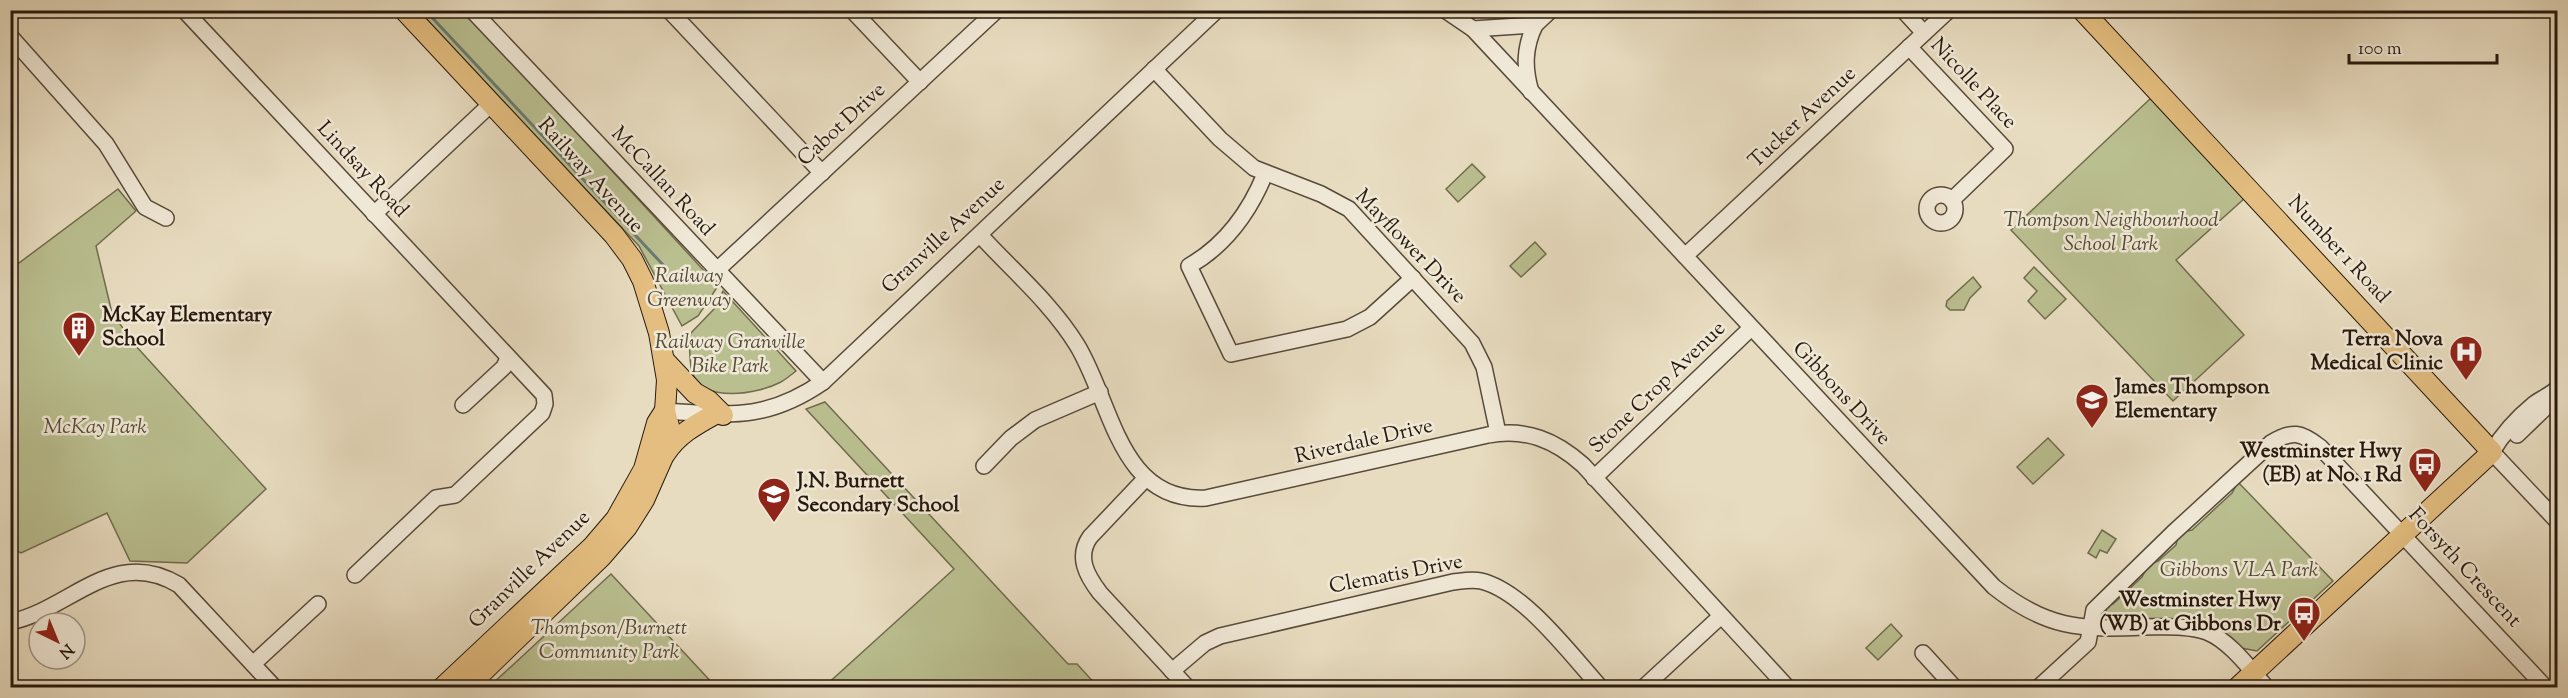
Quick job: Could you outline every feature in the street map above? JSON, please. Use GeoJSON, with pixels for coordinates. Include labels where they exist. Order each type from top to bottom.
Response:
{"type":"FeatureCollection","features":[{"type":"Feature","properties":{"kind":"main road","name":"Railway Avenue"},"geometry":{"type":"LineString","coordinates":[[404,10],[614,235],[632,259],[654,310],[664,360],[667,396],[665,411]]}},
{"type":"Feature","properties":{"kind":"main road","name":"Number 1 Road"},"geometry":{"type":"LineString","coordinates":[[2082,10],[2492,452]]}},
{"type":"Feature","properties":{"kind":"main road"},"geometry":{"type":"LineString","coordinates":[[663,457],[670,445],[688,429],[719,415],[709,401],[695,393],[664,360]]}},
{"type":"Feature","properties":{"kind":"main road","name":"Granville Avenue"},"geometry":{"type":"LineString","coordinates":[[466,687],[603,556],[627,527],[644,500],[663,457],[669,426],[665,411]]}},
{"type":"Feature","properties":{"kind":"main road","name":"Granville Avenue"},"geometry":{"type":"LineString","coordinates":[[442,687],[593,546],[616,519],[644,469],[657,423],[665,411]]}},
{"type":"Feature","properties":{"kind":"main road"},"geometry":{"type":"LineString","coordinates":[[2237,687],[2492,452]]}},
{"type":"Feature","properties":{"kind":"street","name":"Lindsay Road"},"geometry":{"type":"LineString","coordinates":[[184,10],[544,395],[545,404],[542,413],[455,495],[436,498],[355,575]]}},
{"type":"Feature","properties":{"kind":"street","name":"McCallan Road"},"geometry":{"type":"LineString","coordinates":[[472,10],[823,382]]}},
{"type":"Feature","properties":{"kind":"street"},"geometry":{"type":"LineString","coordinates":[[669,10],[822,173]]}},
{"type":"Feature","properties":{"kind":"street"},"geometry":{"type":"LineString","coordinates":[[852,10],[920,82]]}},
{"type":"Feature","properties":{"kind":"street","name":"Cabot Drive"},"geometry":{"type":"LineString","coordinates":[[716,271],[997,10]]}},
{"type":"Feature","properties":{"kind":"street","name":"Granville Avenue"},"geometry":{"type":"LineString","coordinates":[[665,411],[719,415],[770,410],[790,402],[823,382],[1217,10]]}},
{"type":"Feature","properties":{"kind":"street","name":"Gibbons Drive"},"geometry":{"type":"LineString","coordinates":[[1445,10],[1473,29],[1994,586],[2015,603],[2040,616],[2068,626],[2163,627],[2205,632],[2223,642],[2267,687]]}},
{"type":"Feature","properties":{"kind":"street"},"geometry":{"type":"LineString","coordinates":[[1531,93],[1525,54],[1535,25],[1551,10]]}},
{"type":"Feature","properties":{"kind":"street"},"geometry":{"type":"LineString","coordinates":[[1903,10],[1924,33]]}},
{"type":"Feature","properties":{"kind":"street","name":"Tucker Avenue"},"geometry":{"type":"LineString","coordinates":[[1685,256],[1949,10]]}},
{"type":"Feature","properties":{"kind":"street"},"geometry":{"type":"LineString","coordinates":[[1473,29],[1535,25]]}},
{"type":"Feature","properties":{"kind":"street"},"geometry":{"type":"LineString","coordinates":[[10,36],[106,144],[145,207],[166,218]]}},
{"type":"Feature","properties":{"kind":"street","name":"Nicolle Place"},"geometry":{"type":"LineString","coordinates":[[1909,47],[2005,149],[1952,200]]}},
{"type":"Feature","properties":{"kind":"street","name":"Mayflower Drive"},"geometry":{"type":"LineString","coordinates":[[1154,69],[1232,151],[1254,168],[1264,174],[1321,194],[1349,209],[1464,333],[1478,353],[1484,367],[1498,433]]}},
{"type":"Feature","properties":{"kind":"street"},"geometry":{"type":"LineString","coordinates":[[374,214],[491,104]]}},
{"type":"Feature","properties":{"kind":"street"},"geometry":{"type":"LineString","coordinates":[[1264,174],[1247,209],[1231,233],[1210,252],[1189,266],[1231,354],[1347,329],[1370,317],[1413,278]]}},
{"type":"Feature","properties":{"kind":"street","name":"Riverdale Drive"},"geometry":{"type":"LineString","coordinates":[[980,235],[1058,320],[1077,345],[1128,458],[1146,478],[1166,491],[1188,497],[1206,498],[1498,433],[1527,434],[1552,442],[1574,457],[1788,687]]}},
{"type":"Feature","properties":{"kind":"street","name":"Stone Crop Avenue"},"geometry":{"type":"LineString","coordinates":[[1594,477],[1751,328]]}},
{"type":"Feature","properties":{"kind":"street"},"geometry":{"type":"LineString","coordinates":[[463,405],[504,367],[508,358]]}},
{"type":"Feature","properties":{"kind":"street"},"geometry":{"type":"LineString","coordinates":[[984,466],[1011,438],[1035,420],[1100,392]]}},
{"type":"Feature","properties":{"kind":"street"},"geometry":{"type":"LineString","coordinates":[[2492,452],[2502,435],[2536,402],[2553,393]]}},
{"type":"Feature","properties":{"kind":"street","name":"Forsyth Crescent"},"geometry":{"type":"LineString","coordinates":[[2038,687],[2088,642],[2094,610],[2177,529],[2271,443],[2284,435],[2298,434],[2320,447],[2404,533],[2546,687]]}},
{"type":"Feature","properties":{"kind":"street","name":"Number 1 Road"},"geometry":{"type":"LineString","coordinates":[[2492,452],[2558,522]]}},
{"type":"Feature","properties":{"kind":"street"},"geometry":{"type":"LineString","coordinates":[[1146,478],[1090,537],[1083,561],[1090,579],[1100,593],[1188,687]]}},
{"type":"Feature","properties":{"kind":"street"},"geometry":{"type":"LineString","coordinates":[[10,622],[38,611],[98,580],[121,574],[164,576],[179,585],[275,687]]}},
{"type":"Feature","properties":{"kind":"street","name":"Clematis Drive"},"geometry":{"type":"LineString","coordinates":[[1172,671],[1205,643],[1220,636],[1453,582],[1471,580],[1503,590],[1523,605],[1601,687]]}},
{"type":"Feature","properties":{"kind":"street"},"geometry":{"type":"LineString","coordinates":[[253,663],[318,604]]}},
{"type":"Feature","properties":{"kind":"street"},"geometry":{"type":"LineString","coordinates":[[1643,687],[1722,616]]}},
{"type":"Feature","properties":{"kind":"street"},"geometry":{"type":"LineString","coordinates":[[1923,652],[1955,687]]}},
{"type":"Feature","properties":{"kind":"green space","name":"Railway Greenway"},"geometry":{"type":"Polygon","coordinates":[[[419,11],[465,11],[718,286],[698,316],[682,326],[639,246],[419,11]]]}},
{"type":"Feature","properties":{"kind":"green space","name":"Thompson Neighbourhood School Park"},"geometry":{"type":"Polygon","coordinates":[[[2151,98],[2245,198],[2176,260],[2244,335],[2173,401],[2011,230],[2151,98]]]}},
{"type":"Feature","properties":{"kind":"green space"},"geometry":{"type":"Polygon","coordinates":[[[1472,164],[1485,177],[1458,202],[1446,189],[1472,164]]]}},
{"type":"Feature","properties":{"kind":"green space","name":"McKay Park"},"geometry":{"type":"Polygon","coordinates":[[[118,189],[136,211],[96,246],[112,313],[135,345],[266,489],[187,563],[130,561],[107,513],[21,553],[11,548],[11,269],[118,189]]]}},
{"type":"Feature","properties":{"kind":"green space"},"geometry":{"type":"Polygon","coordinates":[[[1535,242],[1546,254],[1521,277],[1510,266],[1535,242]]]}},
{"type":"Feature","properties":{"kind":"green space"},"geometry":{"type":"Polygon","coordinates":[[[2034,267],[2066,299],[2045,319],[2028,301],[2037,291],[2024,278],[2034,267]]]}},
{"type":"Feature","properties":{"kind":"green space"},"geometry":{"type":"Polygon","coordinates":[[[1973,277],[1981,287],[1970,298],[1964,310],[1950,310],[1946,306],[1947,301],[1973,277]]]}},
{"type":"Feature","properties":{"kind":"green space","name":"Railway Granville Bike Park"},"geometry":{"type":"Polygon","coordinates":[[[723,291],[796,371],[781,382],[746,393],[719,392],[707,389],[698,382],[691,368],[689,335],[714,309],[723,291]]]}},
{"type":"Feature","properties":{"kind":"green space"},"geometry":{"type":"Polygon","coordinates":[[[825,402],[1068,664],[1077,664],[1098,687],[824,687],[954,569],[806,409],[825,402]]]}},
{"type":"Feature","properties":{"kind":"green space"},"geometry":{"type":"Polygon","coordinates":[[[2048,438],[2064,455],[2033,484],[2017,467],[2048,438]]]}},
{"type":"Feature","properties":{"kind":"green space","name":"Gibbons VLA Park"},"geometry":{"type":"Polygon","coordinates":[[[2238,482],[2333,581],[2257,651],[2241,648],[2199,620],[2111,621],[2106,618],[2106,609],[2110,604],[2113,604],[2142,577],[2149,564],[2158,561],[2176,545],[2178,536],[2182,532],[2192,530],[2232,493],[2238,482]]]}},
{"type":"Feature","properties":{"kind":"green space"},"geometry":{"type":"Polygon","coordinates":[[[2102,530],[2116,539],[2107,553],[2100,550],[2096,558],[2088,553],[2102,530]]]}},
{"type":"Feature","properties":{"kind":"green space","name":"Thompson/Burnett Community Park"},"geometry":{"type":"Polygon","coordinates":[[[611,574],[716,687],[489,687],[611,574]]]}},
{"type":"Feature","properties":{"kind":"green space"},"geometry":{"type":"Polygon","coordinates":[[[1891,624],[1902,636],[1878,660],[1866,648],[1891,624]]]}},
{"type":"Feature","properties":{"kind":"waterway"},"geometry":{"type":"LineString","coordinates":[[425,10],[665,267]]}},
{"type":"Feature","properties":{"kind":"place","name":"McKay Elementary School"},"geometry":{"type":"Point","coordinates":[79,357]}},
{"type":"Feature","properties":{"kind":"place","name":"Terra Nova Medical Clinic"},"geometry":{"type":"Point","coordinates":[2466,381]}},
{"type":"Feature","properties":{"kind":"place","name":"James Thompson Elementary"},"geometry":{"type":"Point","coordinates":[2092,429]}},
{"type":"Feature","properties":{"kind":"place","name":"Westminster Hwy (EB) at No. 1 Rd"},"geometry":{"type":"Point","coordinates":[2425,493]}},
{"type":"Feature","properties":{"kind":"place","name":"J.N. Burnett Secondary School"},"geometry":{"type":"Point","coordinates":[774,523]}},
{"type":"Feature","properties":{"kind":"place","name":"Westminster Hwy (WB) at Gibbons Dr"},"geometry":{"type":"Point","coordinates":[2304,642]}}]}
